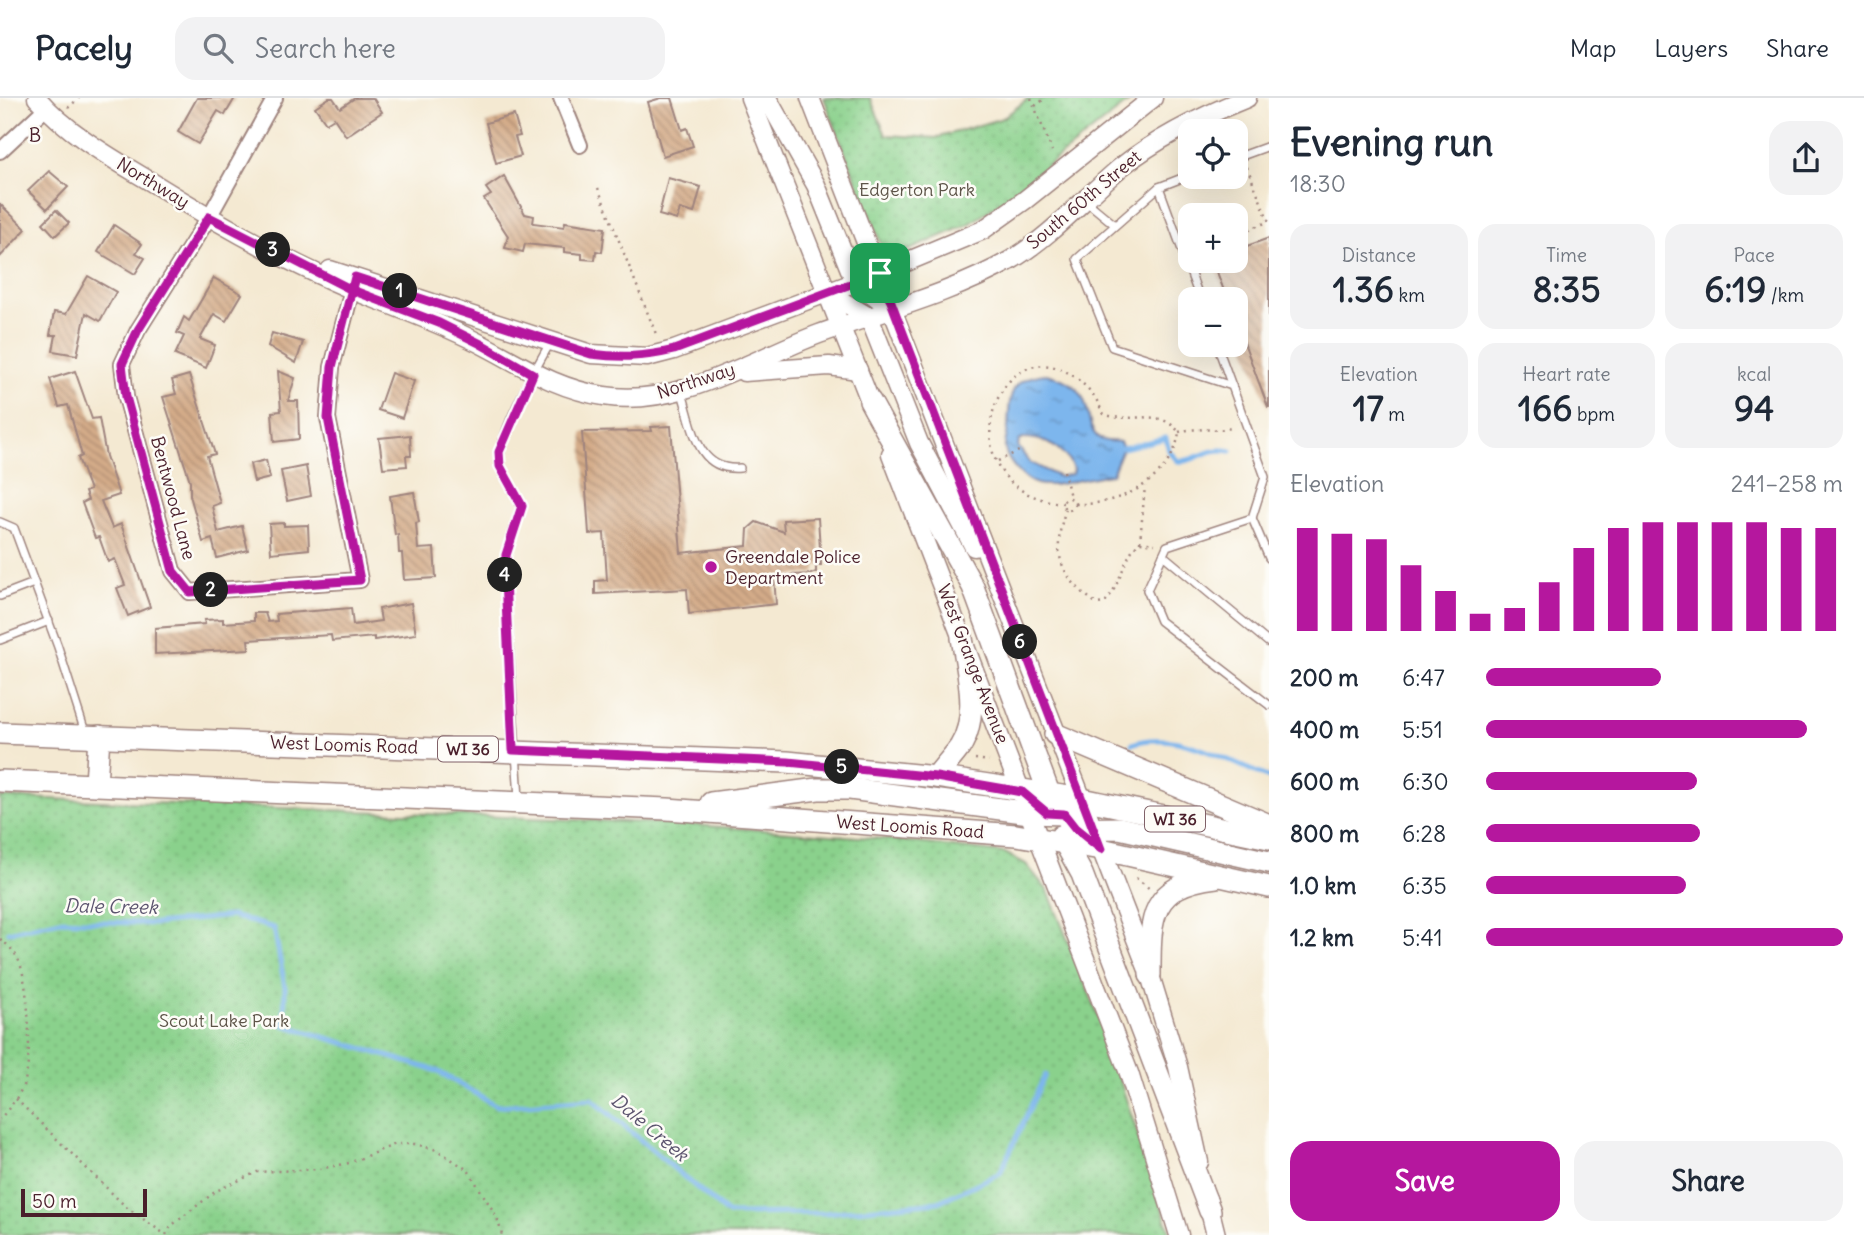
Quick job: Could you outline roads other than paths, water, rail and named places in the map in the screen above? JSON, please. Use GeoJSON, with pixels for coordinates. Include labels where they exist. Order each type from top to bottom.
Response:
{"type":"FeatureCollection","features":[{"type":"Feature","properties":{"kind":"main road"},"geometry":{"type":"LineString","coordinates":[[870,401],[972,587],[1058,822],[1085,880],[1210,1211]]}},
{"type":"Feature","properties":{"kind":"main road"},"geometry":{"type":"LineString","coordinates":[[936,777],[961,745],[968,719],[971,693],[962,638]]}},
{"type":"Feature","properties":{"kind":"main road","name":"West Loomis Road"},"geometry":{"type":"LineString","coordinates":[[0,733],[788,762],[936,777],[1022,792],[1058,822],[1101,849],[1269,887]]}},
{"type":"Feature","properties":{"kind":"main road"},"geometry":{"type":"LineString","coordinates":[[1055,734],[1269,825]]}},
{"type":"Feature","properties":{"kind":"main road"},"geometry":{"type":"LineString","coordinates":[[93,736],[96,784]]}},
{"type":"Feature","properties":{"kind":"main road","name":"West Loomis Road"},"geometry":{"type":"LineString","coordinates":[[0,781],[667,809],[1058,822],[1082,799],[1269,838]]}},
{"type":"Feature","properties":{"kind":"main road"},"geometry":{"type":"LineString","coordinates":[[667,809],[818,789],[850,789],[1058,822],[1119,828],[1269,862]]}},
{"type":"Feature","properties":{"kind":"main road"},"geometry":{"type":"LineString","coordinates":[[1150,975],[1150,928],[1156,906],[1168,892],[1185,884],[1224,876]]}},
{"type":"Feature","properties":{"kind":"street","name":"Bentwood Lane"},"geometry":{"type":"LineString","coordinates":[[275,98],[209,217],[138,330],[122,364],[126,397],[173,571],[190,592],[360,580],[328,418],[332,367],[354,284]]}},
{"type":"Feature","properties":{"kind":"street"},"geometry":{"type":"LineString","coordinates":[[561,98],[580,145]]}},
{"type":"Feature","properties":{"kind":"street","name":"West Grange Avenue"},"geometry":{"type":"LineString","coordinates":[[750,98],[1022,792]]}},
{"type":"Feature","properties":{"kind":"street"},"geometry":{"type":"LineString","coordinates":[[767,98],[816,185],[855,282],[894,310]]}},
{"type":"Feature","properties":{"kind":"street"},"geometry":{"type":"LineString","coordinates":[[810,98],[1082,799],[1058,822]]}},
{"type":"Feature","properties":{"kind":"street","name":"South 60th Street"},"geometry":{"type":"LineString","coordinates":[[828,293],[983,230],[1153,98]]}},
{"type":"Feature","properties":{"kind":"street","name":"South 60th Street"},"geometry":{"type":"LineString","coordinates":[[841,327],[961,285],[1013,259],[1062,224],[1146,149],[1176,130],[1247,98]]}},
{"type":"Feature","properties":{"kind":"street","name":"Northway"},"geometry":{"type":"LineString","coordinates":[[41,103],[104,153],[209,217],[280,254],[439,323],[533,374],[570,390],[608,397],[638,398],[680,390],[841,327]]}},
{"type":"Feature","properties":{"kind":"street"},"geometry":{"type":"LineString","coordinates":[[0,151],[41,103]]}},
{"type":"Feature","properties":{"kind":"street","name":"Northway"},"geometry":{"type":"LineString","coordinates":[[354,284],[591,354],[647,357],[828,293]]}},
{"type":"Feature","properties":{"kind":"street"},"geometry":{"type":"LineString","coordinates":[[828,293],[869,317],[919,443],[1004,600]]}},
{"type":"Feature","properties":{"kind":"street"},"geometry":{"type":"LineString","coordinates":[[719,375],[766,368],[829,366],[858,370]]}},
{"type":"Feature","properties":{"kind":"street"},"geometry":{"type":"LineString","coordinates":[[1058,822],[1101,849],[1150,975],[1178,1067],[1216,1235]]}},
{"type":"Feature","properties":{"kind":"street"},"geometry":{"type":"LineString","coordinates":[[1058,822],[1129,1073],[1179,1235]]}},
{"type":"Feature","properties":{"kind":"lane"},"geometry":{"type":"LineString","coordinates":[[1248,154],[1269,146]]}},
{"type":"Feature","properties":{"kind":"lane"},"geometry":{"type":"LineString","coordinates":[[1178,180],[1158,187],[1077,259],[1112,347],[1232,386]]}},
{"type":"Feature","properties":{"kind":"lane"},"geometry":{"type":"LineString","coordinates":[[1158,187],[1196,287]]}},
{"type":"Feature","properties":{"kind":"lane"},"geometry":{"type":"LineString","coordinates":[[1086,201],[1115,225]]}},
{"type":"Feature","properties":{"kind":"lane"},"geometry":{"type":"LineString","coordinates":[[519,802],[513,750],[505,579],[506,555],[522,506],[500,466],[499,452],[533,374],[551,341]]}},
{"type":"Feature","properties":{"kind":"lane"},"geometry":{"type":"LineString","coordinates":[[1221,357],[1265,477],[1252,518],[1269,558]]}},
{"type":"Feature","properties":{"kind":"lane"},"geometry":{"type":"LineString","coordinates":[[680,390],[702,452],[710,463],[725,469],[740,468]]}},
{"type":"Feature","properties":{"kind":"lane"},"geometry":{"type":"LineString","coordinates":[[1252,518],[1167,546],[1147,590],[1160,621],[1269,705]]}},
{"type":"Feature","properties":{"kind":"lane"},"geometry":{"type":"LineString","coordinates":[[0,522],[14,528],[93,736]]}},
{"type":"Feature","properties":{"kind":"lane"},"geometry":{"type":"LineString","coordinates":[[1163,555],[1269,643]]}},
{"type":"Feature","properties":{"kind":"lane"},"geometry":{"type":"LineString","coordinates":[[0,596],[34,583]]}},
{"type":"Feature","properties":{"kind":"lane"},"geometry":{"type":"LineString","coordinates":[[0,640],[49,621]]}},
{"type":"Feature","properties":{"kind":"water"},"geometry":{"type":"Polygon","coordinates":[[[1046,374],[1075,387],[1086,405],[1093,431],[1101,440],[1120,442],[1123,448],[1112,474],[1044,485],[1027,479],[1013,465],[1006,454],[1005,446],[1009,406],[1018,384],[1034,376],[1046,374]],[[1032,439],[1019,441],[1018,446],[1029,462],[1059,477],[1072,474],[1073,469],[1066,456],[1054,446],[1032,439]]]}},
{"type":"Feature","properties":{"kind":"waterway"},"geometry":{"type":"LineString","coordinates":[[1123,448],[1166,438],[1169,451],[1178,461],[1190,460],[1208,452],[1231,451]]}},
{"type":"Feature","properties":{"kind":"waterway"},"geometry":{"type":"LineString","coordinates":[[1132,744],[1149,740],[1184,744],[1269,778]]}},
{"type":"Feature","properties":{"kind":"waterway","name":"Dale Creek"},"geometry":{"type":"LineString","coordinates":[[8,932],[60,920],[156,924],[231,916],[274,928],[285,987],[284,1025],[437,1071],[497,1106],[592,1099],[728,1214],[824,1213],[938,1202],[1000,1173],[1045,1075]]}},
{"type":"Feature","properties":{"kind":"place","name":"Greendale Police Department"},"geometry":{"type":"Point","coordinates":[711,567]}},
{"type":"Feature","properties":{"kind":"district","name":"B"},"geometry":{"type":"Point","coordinates":[36,135]}},
{"type":"Feature","properties":{"kind":"park label","name":"Edgerton Park"},"geometry":{"type":"Point","coordinates":[917,190]}},
{"type":"Feature","properties":{"kind":"park label","name":"Scout Lake Park"},"geometry":{"type":"Point","coordinates":[224,1021]}}]}
